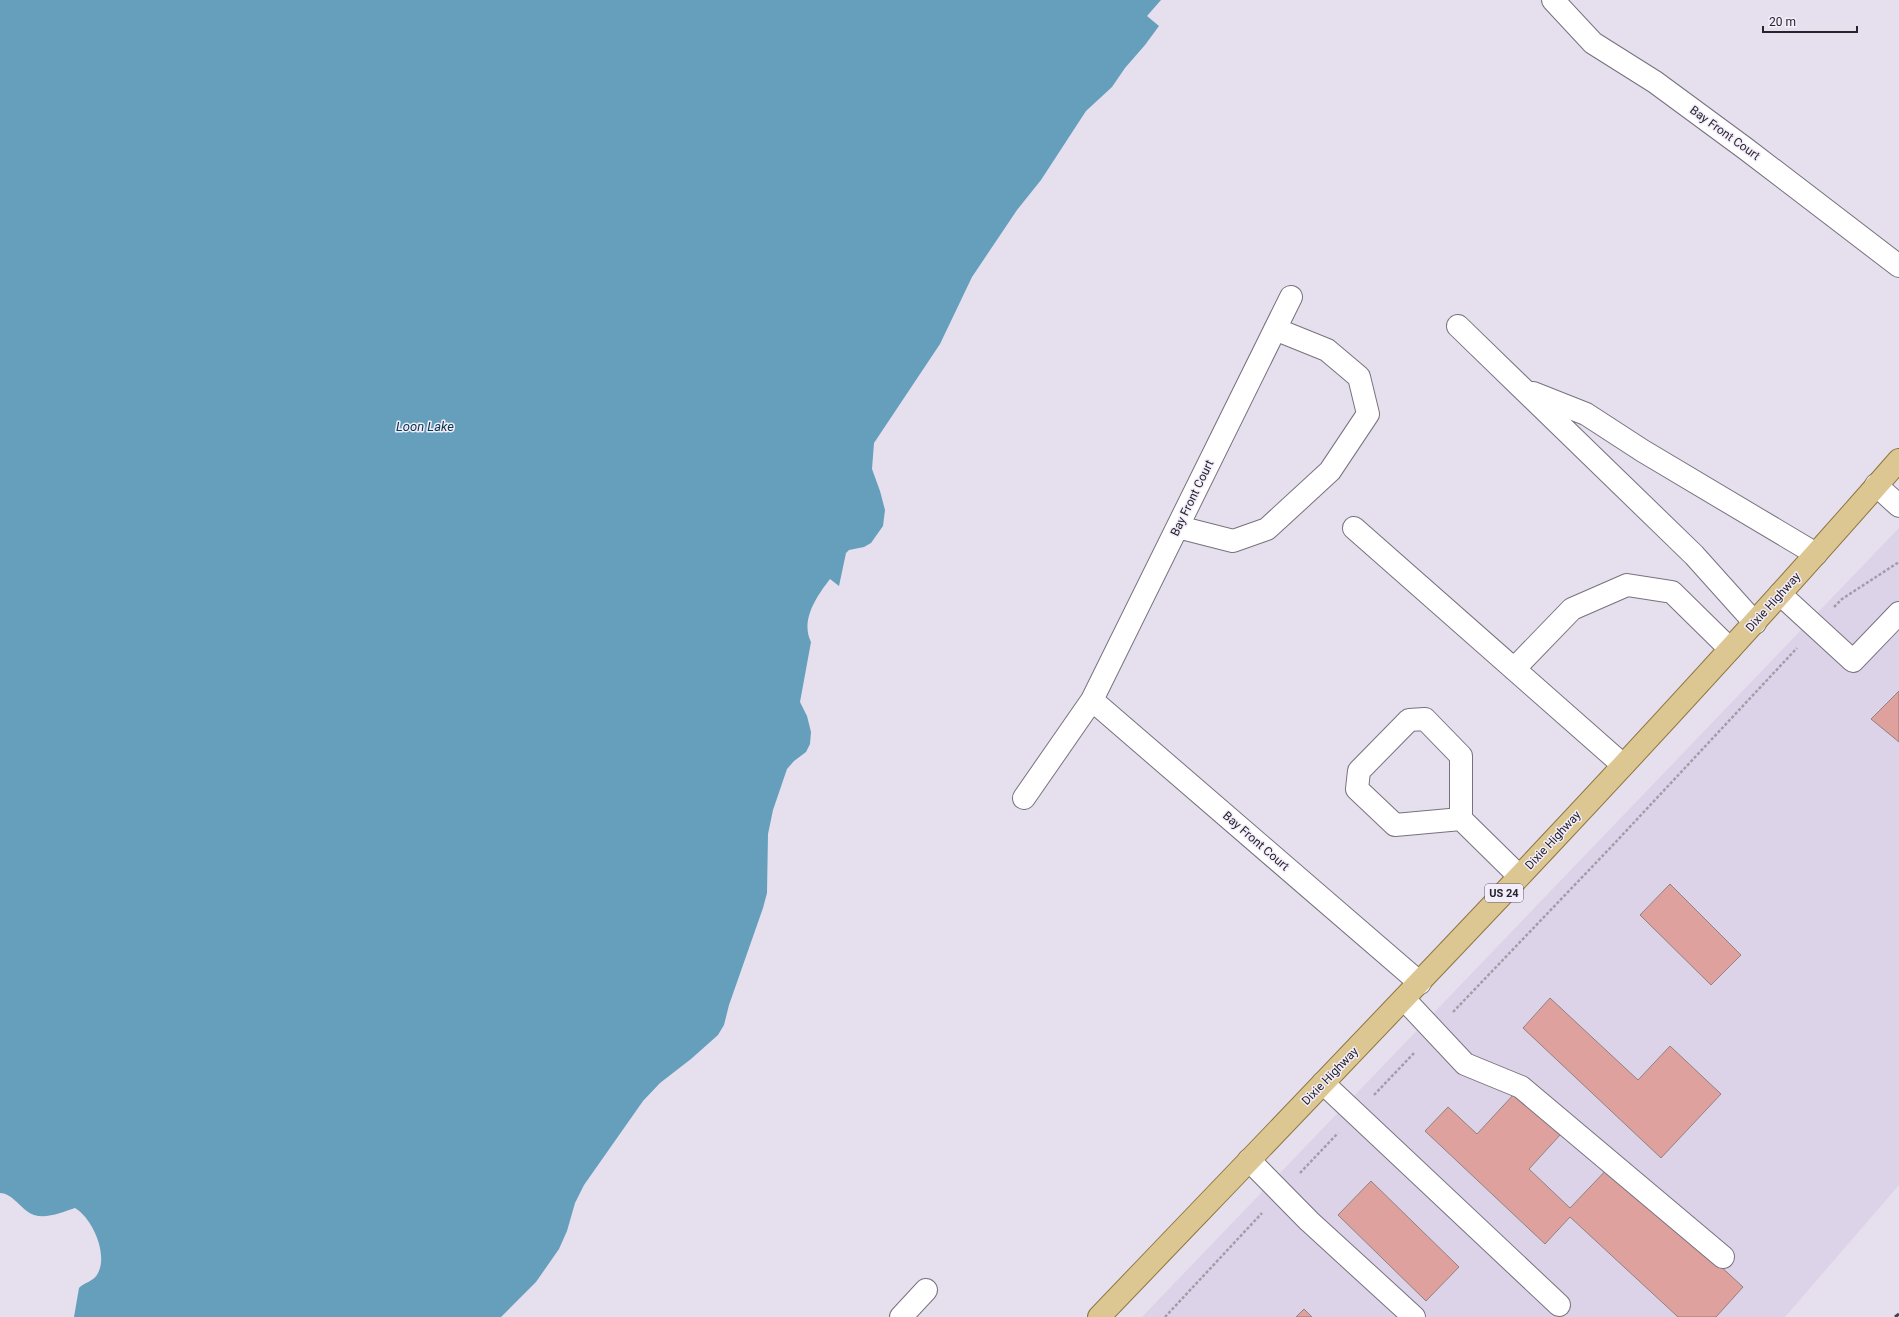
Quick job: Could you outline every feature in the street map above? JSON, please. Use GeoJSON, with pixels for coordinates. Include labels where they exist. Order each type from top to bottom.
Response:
{"type":"FeatureCollection","features":[{"type":"Feature","properties":{"kind":"main road","name":"Dixie Highway"},"geometry":{"type":"LineString","coordinates":[[1099,1317],[1404,999],[1519,876],[1755,622],[1899,460]]}},
{"type":"Feature","properties":{"kind":"street","name":"Bay Front Court"},"geometry":{"type":"LineString","coordinates":[[1553,0],[1594,43],[1655,82],[1734,140],[1899,266]]}},
{"type":"Feature","properties":{"kind":"street","name":"Bay Front Court"},"geometry":{"type":"LineString","coordinates":[[1024,798],[1092,700],[1291,297]]}},
{"type":"Feature","properties":{"kind":"street"},"geometry":{"type":"LineString","coordinates":[[1458,326],[1694,555],[1755,622]]}},
{"type":"Feature","properties":{"kind":"street"},"geometry":{"type":"LineString","coordinates":[[1178,526],[1233,541],[1267,529],[1330,471],[1368,414],[1360,378],[1327,350],[1275,329]]}},
{"type":"Feature","properties":{"kind":"street"},"geometry":{"type":"LineString","coordinates":[[1522,388],[1586,414],[1643,451],[1816,554]]}},
{"type":"Feature","properties":{"kind":"street"},"geometry":{"type":"LineString","coordinates":[[1876,485],[1899,506]]}},
{"type":"Feature","properties":{"kind":"street"},"geometry":{"type":"LineString","coordinates":[[1354,528],[1622,765]]}},
{"type":"Feature","properties":{"kind":"street"},"geometry":{"type":"LineString","coordinates":[[1514,669],[1572,610],[1627,584],[1672,592],[1730,649]]}},
{"type":"Feature","properties":{"kind":"street"},"geometry":{"type":"LineString","coordinates":[[1780,594],[1853,662],[1899,613]]}},
{"type":"Feature","properties":{"kind":"street","name":"Bay Front Court"},"geometry":{"type":"LineString","coordinates":[[1092,700],[1420,982]]}},
{"type":"Feature","properties":{"kind":"street"},"geometry":{"type":"LineString","coordinates":[[1462,819],[1395,826],[1357,789],[1359,771],[1409,720],[1425,719],[1461,756],[1462,819],[1519,876]]}},
{"type":"Feature","properties":{"kind":"street"},"geometry":{"type":"LineString","coordinates":[[1404,999],[1465,1064],[1521,1087],[1723,1257]]}},
{"type":"Feature","properties":{"kind":"street"},"geometry":{"type":"LineString","coordinates":[[1323,1083],[1559,1305]]}},
{"type":"Feature","properties":{"kind":"street"},"geometry":{"type":"LineString","coordinates":[[1249,1160],[1309,1221],[1414,1317]]}},
{"type":"Feature","properties":{"kind":"street"},"geometry":{"type":"LineString","coordinates":[[901,1317],[926,1290]]}},
{"type":"Feature","properties":{"kind":"path"},"geometry":{"type":"LineString","coordinates":[[1165,1317],[1356,1114],[1612,846],[1842,598],[1899,562]]}},
{"type":"Feature","properties":{"kind":"shaded area"},"geometry":{"type":"Polygon","coordinates":[[[1899,528],[1899,1185],[1785,1317],[1142,1317],[1899,528]]]}},
{"type":"Feature","properties":{"kind":"water","name":"Loon Lake"},"geometry":{"type":"Polygon","coordinates":[[[0,0],[1161,0],[1147,16],[1159,26],[1125,68],[1112,87],[1086,111],[1041,180],[1017,210],[972,277],[940,344],[874,443],[872,469],[885,510],[883,526],[871,543],[864,547],[849,550],[846,553],[839,586],[830,579],[815,601],[809,617],[808,634],[811,642],[800,702],[807,716],[811,732],[810,744],[806,752],[794,761],[787,769],[773,810],[768,834],[767,893],[729,1005],[724,1025],[718,1035],[691,1059],[660,1083],[643,1101],[584,1185],[575,1203],[567,1231],[559,1249],[536,1282],[501,1317],[74,1317],[79,1288],[96,1276],[101,1265],[100,1247],[93,1228],[82,1213],[75,1208],[44,1216],[34,1215],[25,1210],[9,1196],[0,1193],[0,0]]]}},
{"type":"Feature","properties":{"kind":"building"},"geometry":{"type":"Polygon","coordinates":[[[1899,691],[1899,742],[1871,719],[1899,691]]]}},
{"type":"Feature","properties":{"kind":"building"},"geometry":{"type":"Polygon","coordinates":[[[1670,884],[1741,955],[1711,985],[1640,915],[1670,884]]]}},
{"type":"Feature","properties":{"kind":"building"},"geometry":{"type":"Polygon","coordinates":[[[1550,998],[1638,1080],[1670,1046],[1721,1094],[1661,1158],[1523,1028],[1550,998]]]}},
{"type":"Feature","properties":{"kind":"building"},"geometry":{"type":"Polygon","coordinates":[[[1515,1093],[1560,1135],[1529,1169],[1570,1208],[1611,1165],[1743,1287],[1716,1317],[1678,1317],[1570,1217],[1545,1244],[1425,1131],[1448,1107],[1477,1134],[1515,1093]]]}},
{"type":"Feature","properties":{"kind":"building"},"geometry":{"type":"Polygon","coordinates":[[[1371,1181],[1459,1267],[1426,1301],[1338,1215],[1371,1181]]]}},
{"type":"Feature","properties":{"kind":"building"},"geometry":{"type":"Polygon","coordinates":[[[1304,1309],[1312,1317],[1296,1317],[1304,1309]]]}},
{"type":"Feature","properties":{"kind":"railway"},"geometry":{"type":"LineString","coordinates":[[1895,1317],[1899,1314]]}}]}
